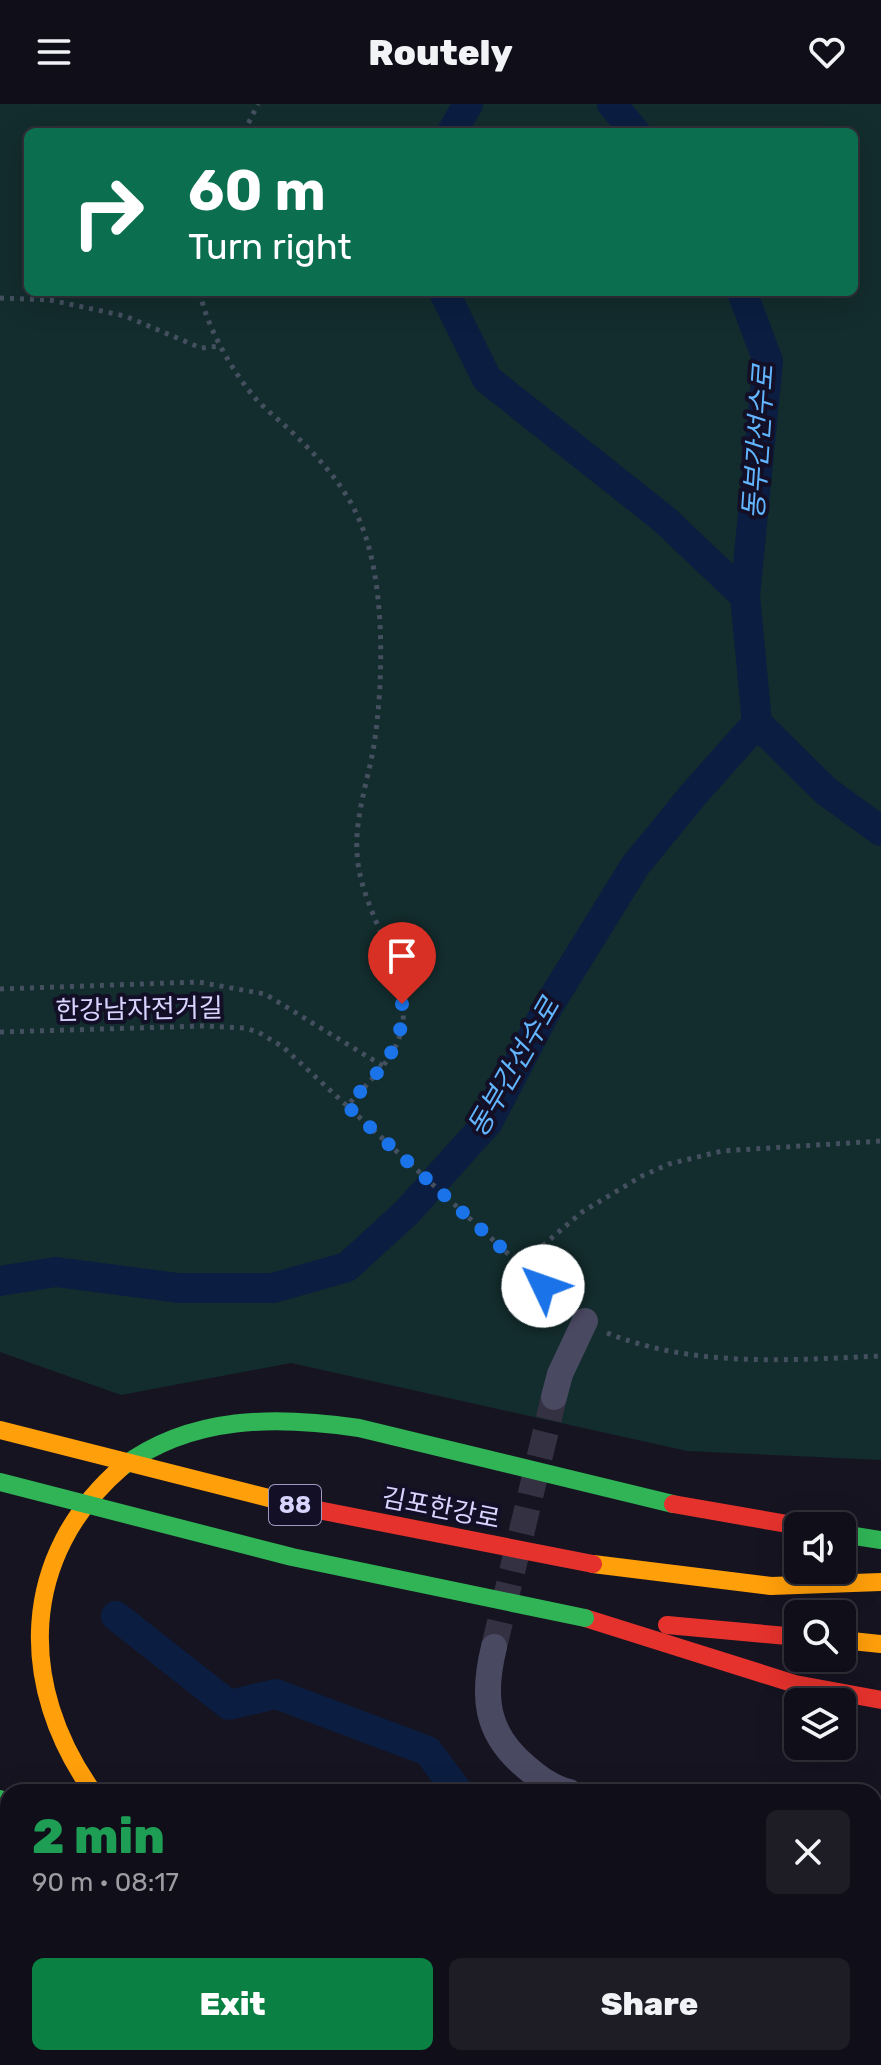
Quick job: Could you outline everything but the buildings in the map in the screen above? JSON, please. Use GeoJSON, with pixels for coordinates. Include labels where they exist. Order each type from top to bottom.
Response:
{"type":"FeatureCollection","features":[{"type":"Feature","properties":{"kind":"main road"},"geometry":{"type":"LineString","coordinates":[[87,1784],[69,1758],[50,1710],[42,1672],[42,1595],[54,1561],[79,1512],[109,1477],[140,1454],[172,1438],[211,1426],[242,1421],[270,1418],[317,1421],[359,1428],[666,1503],[784,1523]]}},
{"type":"Feature","properties":{"kind":"main road","name":"김포한강로"},"geometry":{"type":"LineString","coordinates":[[0,1430],[311,1509],[593,1564],[771,1586],[881,1582]]}},
{"type":"Feature","properties":{"kind":"main road","name":"88"},"geometry":{"type":"LineString","coordinates":[[0,1482],[292,1557],[585,1618],[784,1636]]}},
{"type":"Feature","properties":{"kind":"main road"},"geometry":{"type":"LineString","coordinates":[[856,1536],[881,1540]]}},
{"type":"Feature","properties":{"kind":"main road"},"geometry":{"type":"LineString","coordinates":[[585,1618],[795,1684],[881,1700]]}},
{"type":"Feature","properties":{"kind":"main road"},"geometry":{"type":"LineString","coordinates":[[856,1641],[881,1644]]}},
{"type":"Feature","properties":{"kind":"street"},"geometry":{"type":"LineString","coordinates":[[554,1397],[560,1374],[585,1321]]}},
{"type":"Feature","properties":{"kind":"street"},"geometry":{"type":"LineString","coordinates":[[494,1647],[487,1674],[489,1712],[497,1737],[512,1755],[549,1784]]}},
{"type":"Feature","properties":{"kind":"path"},"geometry":{"type":"LineString","coordinates":[[246,128],[258,104]]}},
{"type":"Feature","properties":{"kind":"path"},"geometry":{"type":"LineString","coordinates":[[201,296],[220,346],[255,398],[298,437],[343,487],[360,519],[371,553],[378,597],[380,660],[374,744],[358,818],[357,854],[364,893],[400,986],[403,1021],[396,1047],[347,1106]]}},
{"type":"Feature","properties":{"kind":"path"},"geometry":{"type":"LineString","coordinates":[[0,298],[50,300],[125,316],[201,348],[220,346]]}},
{"type":"Feature","properties":{"kind":"path"},"geometry":{"type":"LineString","coordinates":[[0,989],[198,982],[265,994],[383,1066]]}},
{"type":"Feature","properties":{"kind":"path","name":"한강남자전거길"},"geometry":{"type":"LineString","coordinates":[[0,1032],[204,1026],[244,1028],[258,1032],[283,1047],[585,1321],[622,1339],[692,1356],[777,1361],[881,1356]]}},
{"type":"Feature","properties":{"kind":"path"},"geometry":{"type":"LineString","coordinates":[[520,1265],[582,1212],[642,1176],[669,1164],[722,1151],[881,1141]]}},
{"type":"Feature","properties":{"kind":"green space"},"geometry":{"type":"Polygon","coordinates":[[[0,104],[881,104],[881,1460],[687,1451],[291,1363],[121,1395],[0,1352],[0,104]]]}},
{"type":"Feature","properties":{"kind":"waterway","name":"동부간선수로"},"geometry":{"type":"LineString","coordinates":[[454,128],[468,104]]}},
{"type":"Feature","properties":{"kind":"waterway","name":"동부간선수로"},"geometry":{"type":"LineString","coordinates":[[612,104],[632,128]]}},
{"type":"Feature","properties":{"kind":"waterway","name":"동부간선수로"},"geometry":{"type":"LineString","coordinates":[[446,296],[487,379],[665,520],[745,596],[757,723],[826,791],[881,831]]}},
{"type":"Feature","properties":{"kind":"waterway","name":"동부간선수로"},"geometry":{"type":"LineString","coordinates":[[744,296],[768,361],[745,596]]}},
{"type":"Feature","properties":{"kind":"waterway","name":"동부간선수로"},"geometry":{"type":"LineString","coordinates":[[0,1281],[56,1272],[178,1288],[273,1288],[347,1267],[407,1212],[488,1122],[549,1005],[635,866],[757,723]]}},
{"type":"Feature","properties":{"kind":"waterway","name":"동부간선수로"},"geometry":{"type":"LineString","coordinates":[[116,1616],[229,1705],[276,1694],[428,1751],[452,1784]]}},
{"type":"Feature","properties":{"kind":"tunnel"},"geometry":{"type":"LineString","coordinates":[[494,1647],[554,1397]]}},
{"type":"Feature","properties":{"kind":"traffic: fast"},"geometry":{"type":"LineString","coordinates":[[122,1467],[177,1437],[206,1429],[266,1421],[328,1424],[359,1428],[673,1504]]}},
{"type":"Feature","properties":{"kind":"traffic: fast"},"geometry":{"type":"LineString","coordinates":[[0,1482],[292,1557],[585,1618]]}},
{"type":"Feature","properties":{"kind":"traffic: fast"},"geometry":{"type":"LineString","coordinates":[[856,1536],[881,1540]]}},
{"type":"Feature","properties":{"kind":"traffic: slow"},"geometry":{"type":"LineString","coordinates":[[0,1430],[308,1508]]}},
{"type":"Feature","properties":{"kind":"traffic: slow"},"geometry":{"type":"LineString","coordinates":[[88,1784],[68,1751],[51,1709],[42,1666],[40,1623],[48,1581],[63,1540],[88,1502],[122,1467]]}},
{"type":"Feature","properties":{"kind":"traffic: slow"},"geometry":{"type":"LineString","coordinates":[[593,1564],[771,1586],[881,1582]]}},
{"type":"Feature","properties":{"kind":"traffic: slow"},"geometry":{"type":"LineString","coordinates":[[856,1641],[881,1644]]}},
{"type":"Feature","properties":{"kind":"traffic: jam"},"geometry":{"type":"LineString","coordinates":[[673,1504],[784,1523]]}},
{"type":"Feature","properties":{"kind":"traffic: jam"},"geometry":{"type":"LineString","coordinates":[[308,1508],[593,1564]]}},
{"type":"Feature","properties":{"kind":"traffic: jam"},"geometry":{"type":"LineString","coordinates":[[585,1618],[795,1684],[881,1700]]}},
{"type":"Feature","properties":{"kind":"traffic: jam"},"geometry":{"type":"LineString","coordinates":[[667,1625],[784,1636]]}},
{"type":"Feature","properties":{"kind":"route"},"geometry":{"type":"LineString","coordinates":[[402,1004],[403,1021],[396,1047],[347,1106],[543,1286]]}}]}
